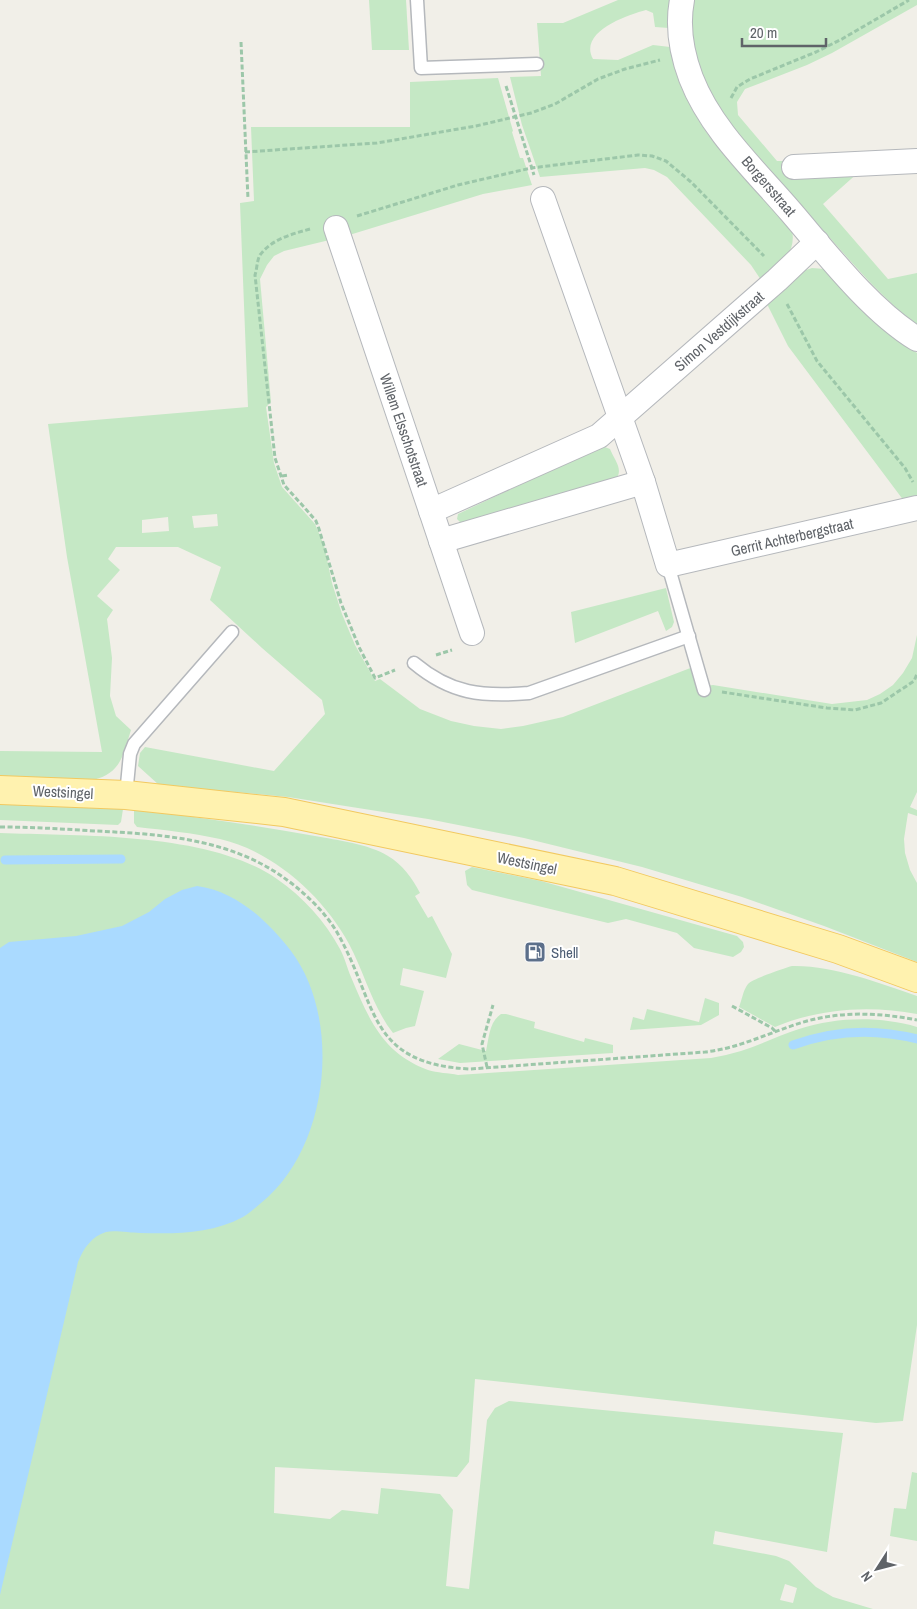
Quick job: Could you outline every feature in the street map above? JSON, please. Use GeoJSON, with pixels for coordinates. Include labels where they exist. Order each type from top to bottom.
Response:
{"type":"FeatureCollection","features":[{"type":"Feature","properties":{"kind":"main road","name":"Westsingel"},"geometry":{"type":"LineString","coordinates":[[0,790],[126,795],[284,812],[615,882],[838,949],[917,978]]}},
{"type":"Feature","properties":{"kind":"street","name":"Borgersstraat"},"geometry":{"type":"LineString","coordinates":[[682,0],[680,20],[684,55],[692,80],[708,111],[722,132],[818,242],[890,320],[917,339]]}},
{"type":"Feature","properties":{"kind":"street"},"geometry":{"type":"LineString","coordinates":[[794,167],[917,160]]}},
{"type":"Feature","properties":{"kind":"street"},"geometry":{"type":"LineString","coordinates":[[543,199],[643,482],[668,565]]}},
{"type":"Feature","properties":{"kind":"street","name":"Willem Elsschotstraat"},"geometry":{"type":"LineString","coordinates":[[344,223],[431,511],[472,633]]}},
{"type":"Feature","properties":{"kind":"street","name":"Simon Vestdijkstraat"},"geometry":{"type":"LineString","coordinates":[[431,511],[599,436],[818,242]]}},
{"type":"Feature","properties":{"kind":"street"},"geometry":{"type":"LineString","coordinates":[[441,541],[643,482]]}},
{"type":"Feature","properties":{"kind":"street","name":"Gerrit Achterbergstraat"},"geometry":{"type":"LineString","coordinates":[[668,565],[917,508]]}},
{"type":"Feature","properties":{"kind":"lane"},"geometry":{"type":"LineString","coordinates":[[417,0],[421,68],[537,64]]}},
{"type":"Feature","properties":{"kind":"lane"},"geometry":{"type":"LineString","coordinates":[[668,565],[704,690]]}},
{"type":"Feature","properties":{"kind":"lane"},"geometry":{"type":"LineString","coordinates":[[126,795],[130,754],[134,744],[232,632]]}},
{"type":"Feature","properties":{"kind":"lane"},"geometry":{"type":"LineString","coordinates":[[414,663],[431,677],[450,686],[479,694],[529,693],[689,636]]}},
{"type":"Feature","properties":{"kind":"path"},"geometry":{"type":"LineString","coordinates":[[731,100],[732,94],[738,87],[750,78],[824,48],[909,0]]}},
{"type":"Feature","properties":{"kind":"path"},"geometry":{"type":"LineString","coordinates":[[241,42],[248,199]]}},
{"type":"Feature","properties":{"kind":"path"},"geometry":{"type":"LineString","coordinates":[[245,152],[377,143],[476,126],[531,113],[555,104],[598,79],[625,69],[684,55]]}},
{"type":"Feature","properties":{"kind":"path"},"geometry":{"type":"LineString","coordinates":[[504,65],[504,78],[528,158]]}},
{"type":"Feature","properties":{"kind":"path"},"geometry":{"type":"LineString","coordinates":[[344,223],[458,185],[531,168],[638,155],[652,156],[666,161],[691,182],[763,254],[817,361],[905,468],[917,489]]}},
{"type":"Feature","properties":{"kind":"path"},"geometry":{"type":"LineString","coordinates":[[312,229],[286,236],[273,243],[260,256],[255,275],[275,458],[284,485],[310,514],[319,529],[341,603],[358,647],[375,678],[474,642],[472,633]]}},
{"type":"Feature","properties":{"kind":"path"},"geometry":{"type":"LineString","coordinates":[[282,476],[289,475]]}},
{"type":"Feature","properties":{"kind":"path"},"geometry":{"type":"LineString","coordinates":[[704,690],[827,708],[855,710],[881,703],[914,681],[917,674]]}},
{"type":"Feature","properties":{"kind":"path"},"geometry":{"type":"LineString","coordinates":[[0,827],[168,836],[222,847],[260,862],[304,893],[337,933],[349,956],[376,1020],[393,1041],[412,1056],[432,1064],[452,1068],[487,1068],[705,1052],[734,1047],[808,1021],[828,1016],[872,1013],[917,1020]]}},
{"type":"Feature","properties":{"kind":"path"},"geometry":{"type":"LineString","coordinates":[[487,1068],[482,1044],[493,1005]]}},
{"type":"Feature","properties":{"kind":"path"},"geometry":{"type":"LineString","coordinates":[[732,1006],[776,1032]]}},
{"type":"Feature","properties":{"kind":"green space"},"geometry":{"type":"Polygon","coordinates":[[[369,0],[406,0],[409,50],[372,50],[369,0]]]}},
{"type":"Feature","properties":{"kind":"green space"},"geometry":{"type":"Polygon","coordinates":[[[618,0],[671,0],[668,11],[669,28],[655,27],[653,13],[646,10],[628,16],[607,26],[598,33],[592,41],[590,49],[593,59],[618,60],[653,45],[670,47],[672,60],[685,96],[712,140],[792,230],[793,239],[789,253],[780,265],[761,280],[751,265],[667,177],[654,170],[645,168],[540,177],[522,125],[510,77],[541,76],[537,23],[563,23],[618,0]]]}},
{"type":"Feature","properties":{"kind":"green space"},"geometry":{"type":"Polygon","coordinates":[[[692,0],[917,0],[917,5],[832,53],[807,65],[745,89],[737,102],[738,115],[777,161],[785,161],[787,176],[858,169],[860,171],[823,204],[888,279],[917,273],[917,326],[887,300],[860,271],[732,126],[708,88],[695,59],[691,16],[692,0]]]}},
{"type":"Feature","properties":{"kind":"green space"},"geometry":{"type":"Polygon","coordinates":[[[498,78],[520,158],[523,158],[532,185],[483,194],[346,236],[284,251],[274,256],[260,279],[271,402],[266,407],[274,463],[282,487],[315,524],[324,545],[332,583],[342,614],[355,645],[375,681],[380,679],[420,709],[451,721],[501,729],[563,717],[693,667],[699,687],[713,685],[832,704],[867,700],[893,685],[912,658],[917,635],[917,792],[910,807],[917,810],[917,816],[908,813],[904,839],[905,853],[910,870],[917,883],[917,962],[742,897],[642,867],[524,838],[428,819],[288,797],[159,785],[138,766],[140,753],[145,747],[274,771],[325,714],[322,700],[210,600],[221,567],[178,547],[116,547],[108,559],[120,570],[97,596],[113,610],[107,619],[112,658],[110,696],[116,716],[131,730],[123,755],[116,767],[103,777],[93,780],[0,776],[0,751],[102,752],[67,557],[48,424],[248,407],[240,203],[254,201],[251,127],[410,127],[410,82],[498,78]],[[217,514],[192,516],[194,528],[218,526],[217,514]],[[168,517],[142,520],[142,533],[169,531],[168,517]]]}},
{"type":"Feature","properties":{"kind":"green space"},"geometry":{"type":"Polygon","coordinates":[[[812,268],[825,269],[884,330],[917,353],[917,503],[907,505],[788,346],[767,304],[800,272],[812,268]]]}},
{"type":"Feature","properties":{"kind":"green space"},"geometry":{"type":"Polygon","coordinates":[[[602,446],[610,449],[618,466],[619,473],[614,481],[462,524],[457,519],[458,514],[602,446]]]}},
{"type":"Feature","properties":{"kind":"green space"},"geometry":{"type":"Polygon","coordinates":[[[666,588],[674,622],[672,627],[666,631],[658,611],[575,643],[571,612],[666,588]]]}},
{"type":"Feature","properties":{"kind":"green space"},"geometry":{"type":"Polygon","coordinates":[[[0,802],[123,809],[121,822],[118,825],[0,820],[0,802]]]}},
{"type":"Feature","properties":{"kind":"green space"},"geometry":{"type":"Polygon","coordinates":[[[134,809],[343,841],[372,848],[393,859],[407,872],[414,882],[420,893],[415,896],[428,918],[432,916],[452,954],[446,978],[403,968],[400,985],[424,991],[415,1026],[393,1033],[374,1001],[355,955],[338,926],[326,909],[295,878],[278,865],[240,845],[199,835],[137,827],[134,823],[134,809]]]}},
{"type":"Feature","properties":{"kind":"green space"},"geometry":{"type":"Polygon","coordinates":[[[0,833],[106,836],[181,845],[217,852],[249,864],[277,879],[313,910],[327,929],[340,949],[364,1007],[379,1033],[399,1054],[412,1063],[432,1071],[458,1075],[711,1058],[748,1049],[799,1029],[843,1020],[888,1021],[917,1027],[917,1325],[903,1421],[876,1423],[475,1379],[469,1462],[457,1477],[275,1467],[274,1513],[330,1519],[342,1510],[378,1514],[381,1488],[440,1494],[453,1510],[446,1586],[469,1589],[487,1420],[495,1408],[509,1401],[843,1433],[827,1552],[715,1531],[713,1544],[776,1556],[789,1561],[816,1587],[833,1597],[873,1609],[0,1609],[0,833]],[[785,1584],[780,1600],[793,1603],[797,1588],[785,1584]]]}},
{"type":"Feature","properties":{"kind":"green space"},"geometry":{"type":"Polygon","coordinates":[[[472,867],[541,881],[737,936],[743,942],[744,947],[741,952],[733,957],[694,948],[677,933],[626,919],[608,923],[472,890],[467,885],[465,871],[472,867]]]}},
{"type":"Feature","properties":{"kind":"green space"},"geometry":{"type":"Polygon","coordinates":[[[792,966],[808,966],[840,972],[917,996],[917,1014],[863,1009],[845,1010],[810,1016],[775,1027],[739,1007],[748,984],[792,966]]]}},
{"type":"Feature","properties":{"kind":"green space"},"geometry":{"type":"Polygon","coordinates":[[[705,998],[719,1003],[719,1015],[701,1025],[630,1030],[633,1017],[644,1020],[647,1009],[699,1022],[705,998]]]}},
{"type":"Feature","properties":{"kind":"green space"},"geometry":{"type":"Polygon","coordinates":[[[501,1014],[535,1022],[534,1028],[584,1042],[585,1038],[613,1045],[613,1053],[460,1063],[438,1059],[459,1044],[486,1051],[494,1021],[501,1014]]]}},
{"type":"Feature","properties":{"kind":"green space"},"geometry":{"type":"Polygon","coordinates":[[[912,1472],[917,1473],[917,1541],[890,1536],[894,1508],[906,1509],[912,1472]]]}},
{"type":"Feature","properties":{"kind":"water"},"geometry":{"type":"Polygon","coordinates":[[[197,886],[225,894],[250,909],[272,929],[291,951],[307,979],[318,1012],[322,1047],[321,1083],[314,1118],[302,1151],[284,1179],[261,1203],[243,1217],[218,1227],[193,1232],[106,1232],[92,1240],[85,1248],[78,1262],[0,1595],[0,948],[9,942],[76,936],[122,926],[149,912],[165,899],[182,890],[197,886]]]}},
{"type":"Feature","properties":{"kind":"waterway"},"geometry":{"type":"LineString","coordinates":[[5,860],[121,859]]}},
{"type":"Feature","properties":{"kind":"waterway"},"geometry":{"type":"LineString","coordinates":[[793,1045],[824,1036],[854,1032],[885,1033],[917,1039]]}},
{"type":"Feature","properties":{"kind":"place","name":"Shell"},"geometry":{"type":"Point","coordinates":[535,952]}}]}
